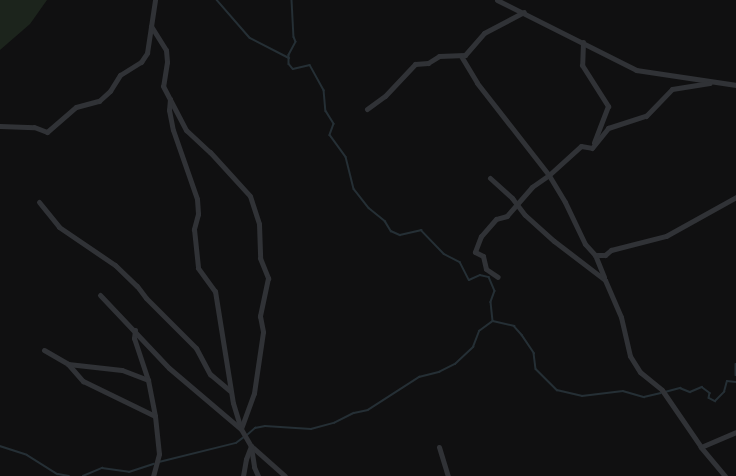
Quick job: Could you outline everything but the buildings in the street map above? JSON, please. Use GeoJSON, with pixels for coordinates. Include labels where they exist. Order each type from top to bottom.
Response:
{"type":"FeatureCollection","features":[{"type":"Feature","properties":{"kind":"street"},"geometry":{"type":"LineString","coordinates":[[0,126],[34,127],[47,132],[76,107],[99,101],[110,91],[120,75],[141,62],[147,53],[147,42],[155,0]]}},
{"type":"Feature","properties":{"kind":"street"},"geometry":{"type":"LineString","coordinates":[[497,0],[524,12],[636,70],[710,83],[736,85]]}},
{"type":"Feature","properties":{"kind":"street"},"geometry":{"type":"LineString","coordinates":[[367,109],[380,101],[417,63],[428,63],[442,56],[465,55],[484,33],[524,12]]}},
{"type":"Feature","properties":{"kind":"street"},"geometry":{"type":"LineString","coordinates":[[151,26],[166,50],[167,62],[163,86],[186,130],[210,152],[250,196],[259,224],[260,258],[268,278],[260,316],[263,332],[254,393],[241,429]]}},
{"type":"Feature","properties":{"kind":"street"},"geometry":{"type":"LineString","coordinates":[[583,42],[582,65],[608,106],[592,148]]}},
{"type":"Feature","properties":{"kind":"street"},"geometry":{"type":"LineString","coordinates":[[460,56],[477,83],[549,175],[566,202],[585,244],[595,255],[623,323],[626,345],[630,356],[640,372],[662,390],[701,447],[725,476]]}},
{"type":"Feature","properties":{"kind":"street"},"geometry":{"type":"LineString","coordinates":[[592,148],[608,128],[646,116],[672,89],[710,83]]}},
{"type":"Feature","properties":{"kind":"street"},"geometry":{"type":"LineString","coordinates":[[170,98],[169,110],[173,130],[197,199],[198,214],[194,229],[198,268],[215,292],[230,391],[241,429],[251,446],[285,476]]}},
{"type":"Feature","properties":{"kind":"street"},"geometry":{"type":"LineString","coordinates":[[498,277],[486,269],[483,256],[475,252],[481,236],[493,222],[504,217],[517,205],[522,196],[549,175],[581,146],[592,148]]}},
{"type":"Feature","properties":{"kind":"street"},"geometry":{"type":"LineString","coordinates":[[490,178],[554,241],[605,280]]}},
{"type":"Feature","properties":{"kind":"street"},"geometry":{"type":"LineString","coordinates":[[595,255],[605,255],[611,250],[666,236],[736,197]]}},
{"type":"Feature","properties":{"kind":"street"},"geometry":{"type":"LineString","coordinates":[[39,202],[59,227],[115,265],[137,286],[146,298],[196,348],[210,374],[230,391]]}},
{"type":"Feature","properties":{"kind":"street"},"geometry":{"type":"LineString","coordinates":[[100,295],[135,330],[169,368],[241,429]]}},
{"type":"Feature","properties":{"kind":"street"},"geometry":{"type":"LineString","coordinates":[[135,330],[134,338],[148,380],[160,454],[153,476]]}},
{"type":"Feature","properties":{"kind":"street"},"geometry":{"type":"LineString","coordinates":[[44,350],[68,364],[83,381],[155,416]]}},
{"type":"Feature","properties":{"kind":"street"},"geometry":{"type":"LineString","coordinates":[[68,364],[122,370],[148,380]]}},
{"type":"Feature","properties":{"kind":"street"},"geometry":{"type":"LineString","coordinates":[[701,447],[736,432]]}},
{"type":"Feature","properties":{"kind":"street"},"geometry":{"type":"LineString","coordinates":[[244,476],[246,459],[251,446]]}},
{"type":"Feature","properties":{"kind":"street"},"geometry":{"type":"LineString","coordinates":[[251,446],[254,467],[258,476]]}},
{"type":"Feature","properties":{"kind":"street"},"geometry":{"type":"LineString","coordinates":[[440,447],[448,476]]}},
{"type":"Feature","properties":{"kind":"shaded area"},"geometry":{"type":"Polygon","coordinates":[[[0,0],[47,0],[30,24],[0,50],[0,0]]]}},
{"type":"Feature","properties":{"kind":"waterway"},"geometry":{"type":"LineString","coordinates":[[217,0],[250,38],[289,58]]}},
{"type":"Feature","properties":{"kind":"waterway"},"geometry":{"type":"LineString","coordinates":[[292,0],[294,37],[296,42],[289,55],[289,64],[293,69],[310,65],[324,90],[326,111],[334,124],[330,135],[346,157],[354,189],[369,208],[385,221],[391,231],[400,235],[421,230],[444,254],[460,262],[469,280],[480,275],[489,277],[495,291],[491,302],[493,321]]}},
{"type":"Feature","properties":{"kind":"waterway"},"geometry":{"type":"LineString","coordinates":[[247,435],[255,428],[265,426],[311,429],[334,423],[354,413],[368,410],[419,377],[439,372],[455,364],[473,347],[479,331],[493,321],[514,326],[534,353],[536,369],[557,390],[582,396],[623,391],[644,397],[661,393]]}},
{"type":"Feature","properties":{"kind":"waterway"},"geometry":{"type":"LineString","coordinates":[[736,364],[736,375]]}},
{"type":"Feature","properties":{"kind":"waterway"},"geometry":{"type":"LineString","coordinates":[[665,392],[680,388],[690,392],[702,387],[710,393],[709,398],[715,401],[724,392],[727,381],[736,382]]}},
{"type":"Feature","properties":{"kind":"waterway"},"geometry":{"type":"LineString","coordinates":[[159,462],[236,443],[244,437]]}},
{"type":"Feature","properties":{"kind":"waterway"},"geometry":{"type":"LineString","coordinates":[[0,446],[27,455],[58,474],[69,476]]}},
{"type":"Feature","properties":{"kind":"waterway"},"geometry":{"type":"LineString","coordinates":[[83,476],[102,468],[129,472],[154,464]]}}]}
